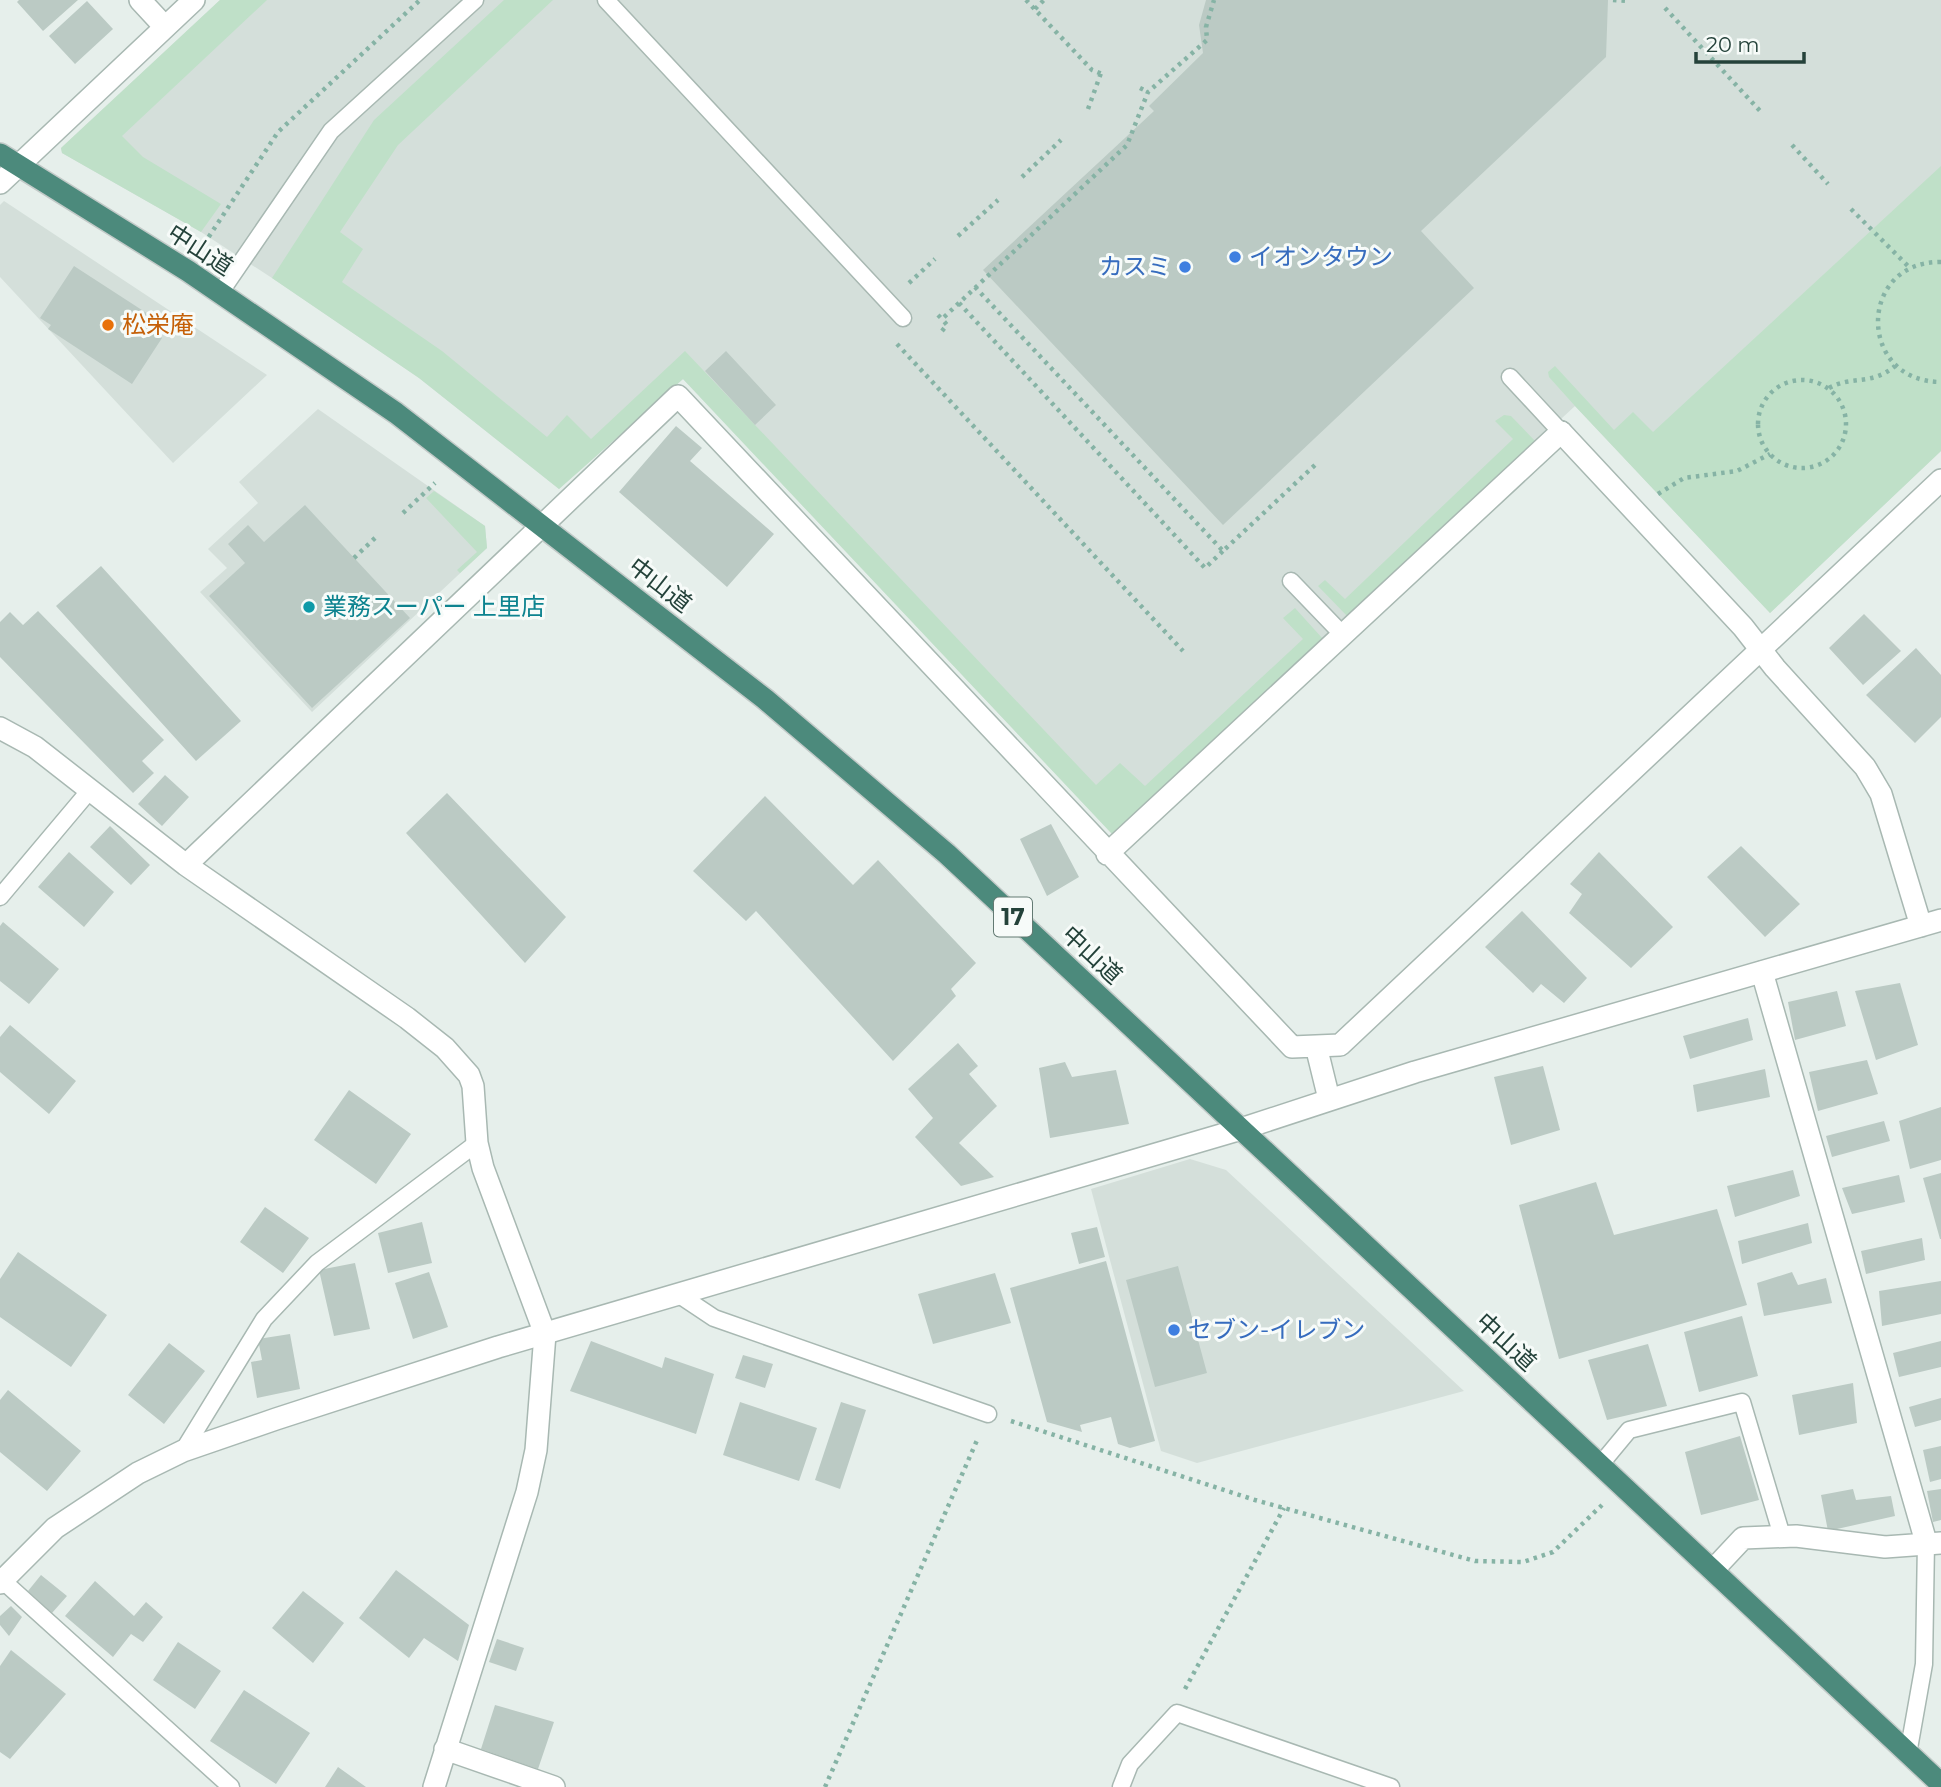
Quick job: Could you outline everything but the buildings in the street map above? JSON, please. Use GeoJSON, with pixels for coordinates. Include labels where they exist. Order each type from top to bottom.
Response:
{"type":"FeatureCollection","features":[{"type":"Feature","properties":{"kind":"highway","name":"中山道"},"geometry":{"type":"LineString","coordinates":[[0,154],[219,293],[396,413],[765,699],[947,854],[1238,1130],[1623,1485],[1941,1784]]}},
{"type":"Feature","properties":{"kind":"street"},"geometry":{"type":"LineString","coordinates":[[140,0],[165,27]]}},
{"type":"Feature","properties":{"kind":"street"},"geometry":{"type":"LineString","coordinates":[[0,183],[194,0]]}},
{"type":"Feature","properties":{"kind":"street"},"geometry":{"type":"LineString","coordinates":[[186,864],[678,396],[1107,854],[1292,1047],[1340,1045],[1941,480]]}},
{"type":"Feature","properties":{"kind":"street"},"geometry":{"type":"LineString","coordinates":[[1,1580],[55,1528],[98,1497],[183,1451],[545,1334],[1238,1130],[1329,1099],[1931,923],[1881,793],[1865,767],[1561,432],[1107,854]]}},
{"type":"Feature","properties":{"kind":"street"},"geometry":{"type":"LineString","coordinates":[[0,729],[35,747],[186,864],[407,1018],[445,1048],[469,1075],[473,1086],[477,1143],[545,1334],[536,1450],[527,1492],[434,1787]]}},
{"type":"Feature","properties":{"kind":"street"},"geometry":{"type":"LineString","coordinates":[[1713,1570],[1743,1538],[1782,1536],[1885,1547],[1933,1543],[1762,972]]}},
{"type":"Feature","properties":{"kind":"street"},"geometry":{"type":"LineString","coordinates":[[1316,1046],[1329,1099]]}},
{"type":"Feature","properties":{"kind":"street"},"geometry":{"type":"LineString","coordinates":[[445,1749],[554,1787]]}},
{"type":"Feature","properties":{"kind":"lane"},"geometry":{"type":"LineString","coordinates":[[219,293],[331,131],[475,0]]}},
{"type":"Feature","properties":{"kind":"lane"},"geometry":{"type":"LineString","coordinates":[[607,0],[903,318]]}},
{"type":"Feature","properties":{"kind":"lane"},"geometry":{"type":"LineString","coordinates":[[1510,377],[1561,432]]}},
{"type":"Feature","properties":{"kind":"lane"},"geometry":{"type":"LineString","coordinates":[[1292,581],[1343,635]]}},
{"type":"Feature","properties":{"kind":"lane"},"geometry":{"type":"LineString","coordinates":[[0,898],[90,790]]}},
{"type":"Feature","properties":{"kind":"lane"},"geometry":{"type":"LineString","coordinates":[[183,1451],[264,1319],[317,1263],[477,1143]]}},
{"type":"Feature","properties":{"kind":"lane"},"geometry":{"type":"LineString","coordinates":[[681,1296],[714,1318],[988,1413]]}},
{"type":"Feature","properties":{"kind":"lane"},"geometry":{"type":"LineString","coordinates":[[1600,1465],[1629,1430],[1742,1402],[1782,1536]]}},
{"type":"Feature","properties":{"kind":"lane"},"geometry":{"type":"LineString","coordinates":[[1908,1754],[1924,1664],[1933,1543]]}},
{"type":"Feature","properties":{"kind":"lane"},"geometry":{"type":"LineString","coordinates":[[1,1580],[231,1787]]}},
{"type":"Feature","properties":{"kind":"lane"},"geometry":{"type":"LineString","coordinates":[[1121,1787],[1130,1764],[1177,1713],[1391,1787]]}},
{"type":"Feature","properties":{"kind":"path"},"geometry":{"type":"LineString","coordinates":[[204,244],[278,132],[420,0]]}},
{"type":"Feature","properties":{"kind":"path"},"geometry":{"type":"LineString","coordinates":[[1026,0],[1091,70],[1102,74],[1088,109]]}},
{"type":"Feature","properties":{"kind":"path"},"geometry":{"type":"LineString","coordinates":[[1035,9],[1044,0]]}},
{"type":"Feature","properties":{"kind":"path"},"geometry":{"type":"LineString","coordinates":[[942,331],[947,325],[940,317],[959,303],[1127,145],[1148,92],[1207,40],[1206,27],[1214,0]]}},
{"type":"Feature","properties":{"kind":"path"},"geometry":{"type":"LineString","coordinates":[[1613,0],[1627,1]]}},
{"type":"Feature","properties":{"kind":"path"},"geometry":{"type":"LineString","coordinates":[[1664,8],[1762,113]]}},
{"type":"Feature","properties":{"kind":"path"},"geometry":{"type":"LineString","coordinates":[[1140,88],[1148,92]]}},
{"type":"Feature","properties":{"kind":"path"},"geometry":{"type":"LineString","coordinates":[[1022,177],[1061,140]]}},
{"type":"Feature","properties":{"kind":"path"},"geometry":{"type":"LineString","coordinates":[[1792,145],[1828,184]]}},
{"type":"Feature","properties":{"kind":"path"},"geometry":{"type":"LineString","coordinates":[[958,236],[998,200]]}},
{"type":"Feature","properties":{"kind":"path"},"geometry":{"type":"LineString","coordinates":[[1851,209],[1910,268]]}},
{"type":"Feature","properties":{"kind":"path"},"geometry":{"type":"LineString","coordinates":[[909,283],[934,259]]}},
{"type":"Feature","properties":{"kind":"path"},"geometry":{"type":"LineString","coordinates":[[1941,262],[1910,268],[1888,286],[1878,313],[1880,341],[1895,366],[1910,377],[1941,382]]}},
{"type":"Feature","properties":{"kind":"path"},"geometry":{"type":"LineString","coordinates":[[975,287],[1223,551]]}},
{"type":"Feature","properties":{"kind":"path"},"geometry":{"type":"LineString","coordinates":[[959,303],[1205,568],[1315,465]]}},
{"type":"Feature","properties":{"kind":"path"},"geometry":{"type":"LineString","coordinates":[[1829,388],[1836,384],[1876,379],[1895,366]]}},
{"type":"Feature","properties":{"kind":"path"},"geometry":{"type":"LineString","coordinates":[[1801,379],[1829,388],[1843,406],[1847,428],[1843,443],[1834,455],[1823,463],[1795,468],[1770,454],[1758,429],[1758,415],[1763,402],[1773,390],[1786,382],[1801,379]]}},
{"type":"Feature","properties":{"kind":"path"},"geometry":{"type":"LineString","coordinates":[[1654,497],[1670,484],[1684,478],[1737,471],[1770,454]]}},
{"type":"Feature","properties":{"kind":"path"},"geometry":{"type":"LineString","coordinates":[[403,513],[435,483]]}},
{"type":"Feature","properties":{"kind":"path"},"geometry":{"type":"LineString","coordinates":[[354,558],[375,538]]}},
{"type":"Feature","properties":{"kind":"path"},"geometry":{"type":"LineString","coordinates":[[825,1787],[988,1413],[1284,1508],[1475,1561],[1523,1562],[1553,1552],[1623,1485]]}},
{"type":"Feature","properties":{"kind":"path"},"geometry":{"type":"LineString","coordinates":[[1177,1713],[1178,1701],[1284,1508]]}},
{"type":"Feature","properties":{"kind":"shaded area"},"geometry":{"type":"Polygon","coordinates":[[[220,0],[1941,0],[1941,451],[1770,613],[1575,406],[1113,835],[683,379],[559,489],[419,378],[272,278],[201,232],[62,153],[61,148],[220,0]]]}},
{"type":"Feature","properties":{"kind":"shaded area"},"geometry":{"type":"Polygon","coordinates":[[[4,201],[267,375],[173,463],[0,277],[0,205],[4,201]]]}},
{"type":"Feature","properties":{"kind":"shaded area"},"geometry":{"type":"Polygon","coordinates":[[[318,409],[485,526],[487,548],[312,712],[200,592],[227,568],[208,549],[258,503],[239,482],[318,409]]]}},
{"type":"Feature","properties":{"kind":"shaded area"},"geometry":{"type":"Polygon","coordinates":[[[1190,1159],[1226,1170],[1464,1391],[1197,1463],[1161,1451],[1091,1189],[1190,1159]]]}},
{"type":"Feature","properties":{"kind":"green space"},"geometry":{"type":"Polygon","coordinates":[[[220,0],[267,0],[122,136],[143,157],[221,204],[201,232],[62,153],[61,148],[220,0]]]}},
{"type":"Feature","properties":{"kind":"green space"},"geometry":{"type":"Polygon","coordinates":[[[504,0],[553,0],[398,145],[340,232],[363,249],[342,282],[442,351],[547,437],[567,415],[591,439],[685,351],[1096,785],[1120,763],[1145,786],[1303,639],[1283,618],[1295,608],[1323,639],[1113,835],[683,379],[559,489],[419,378],[272,278],[374,120],[504,0]]]}},
{"type":"Feature","properties":{"kind":"green space"},"geometry":{"type":"Polygon","coordinates":[[[1941,166],[1941,451],[1770,613],[1575,406],[1549,377],[1548,372],[1555,366],[1614,430],[1633,412],[1653,432],[1941,166]]]}},
{"type":"Feature","properties":{"kind":"green space"},"geometry":{"type":"Polygon","coordinates":[[[1504,415],[1511,416],[1536,442],[1348,617],[1318,586],[1325,580],[1345,599],[1513,439],[1495,421],[1504,415]]]}},
{"type":"Feature","properties":{"kind":"green space"},"geometry":{"type":"Polygon","coordinates":[[[434,491],[485,526],[487,548],[460,573],[457,570],[477,552],[426,498],[434,491]]]}},
{"type":"Feature","properties":{"kind":"place","name":"イオンタウン"},"geometry":{"type":"Point","coordinates":[1235,257]}},
{"type":"Feature","properties":{"kind":"place","name":"カスミ"},"geometry":{"type":"Point","coordinates":[1185,267]}},
{"type":"Feature","properties":{"kind":"place","name":"松栄庵"},"geometry":{"type":"Point","coordinates":[108,325]}},
{"type":"Feature","properties":{"kind":"place","name":"業務スーパー 上里店"},"geometry":{"type":"Point","coordinates":[309,607]}},
{"type":"Feature","properties":{"kind":"place","name":"セブン-イレブン"},"geometry":{"type":"Point","coordinates":[1174,1330]}}]}
